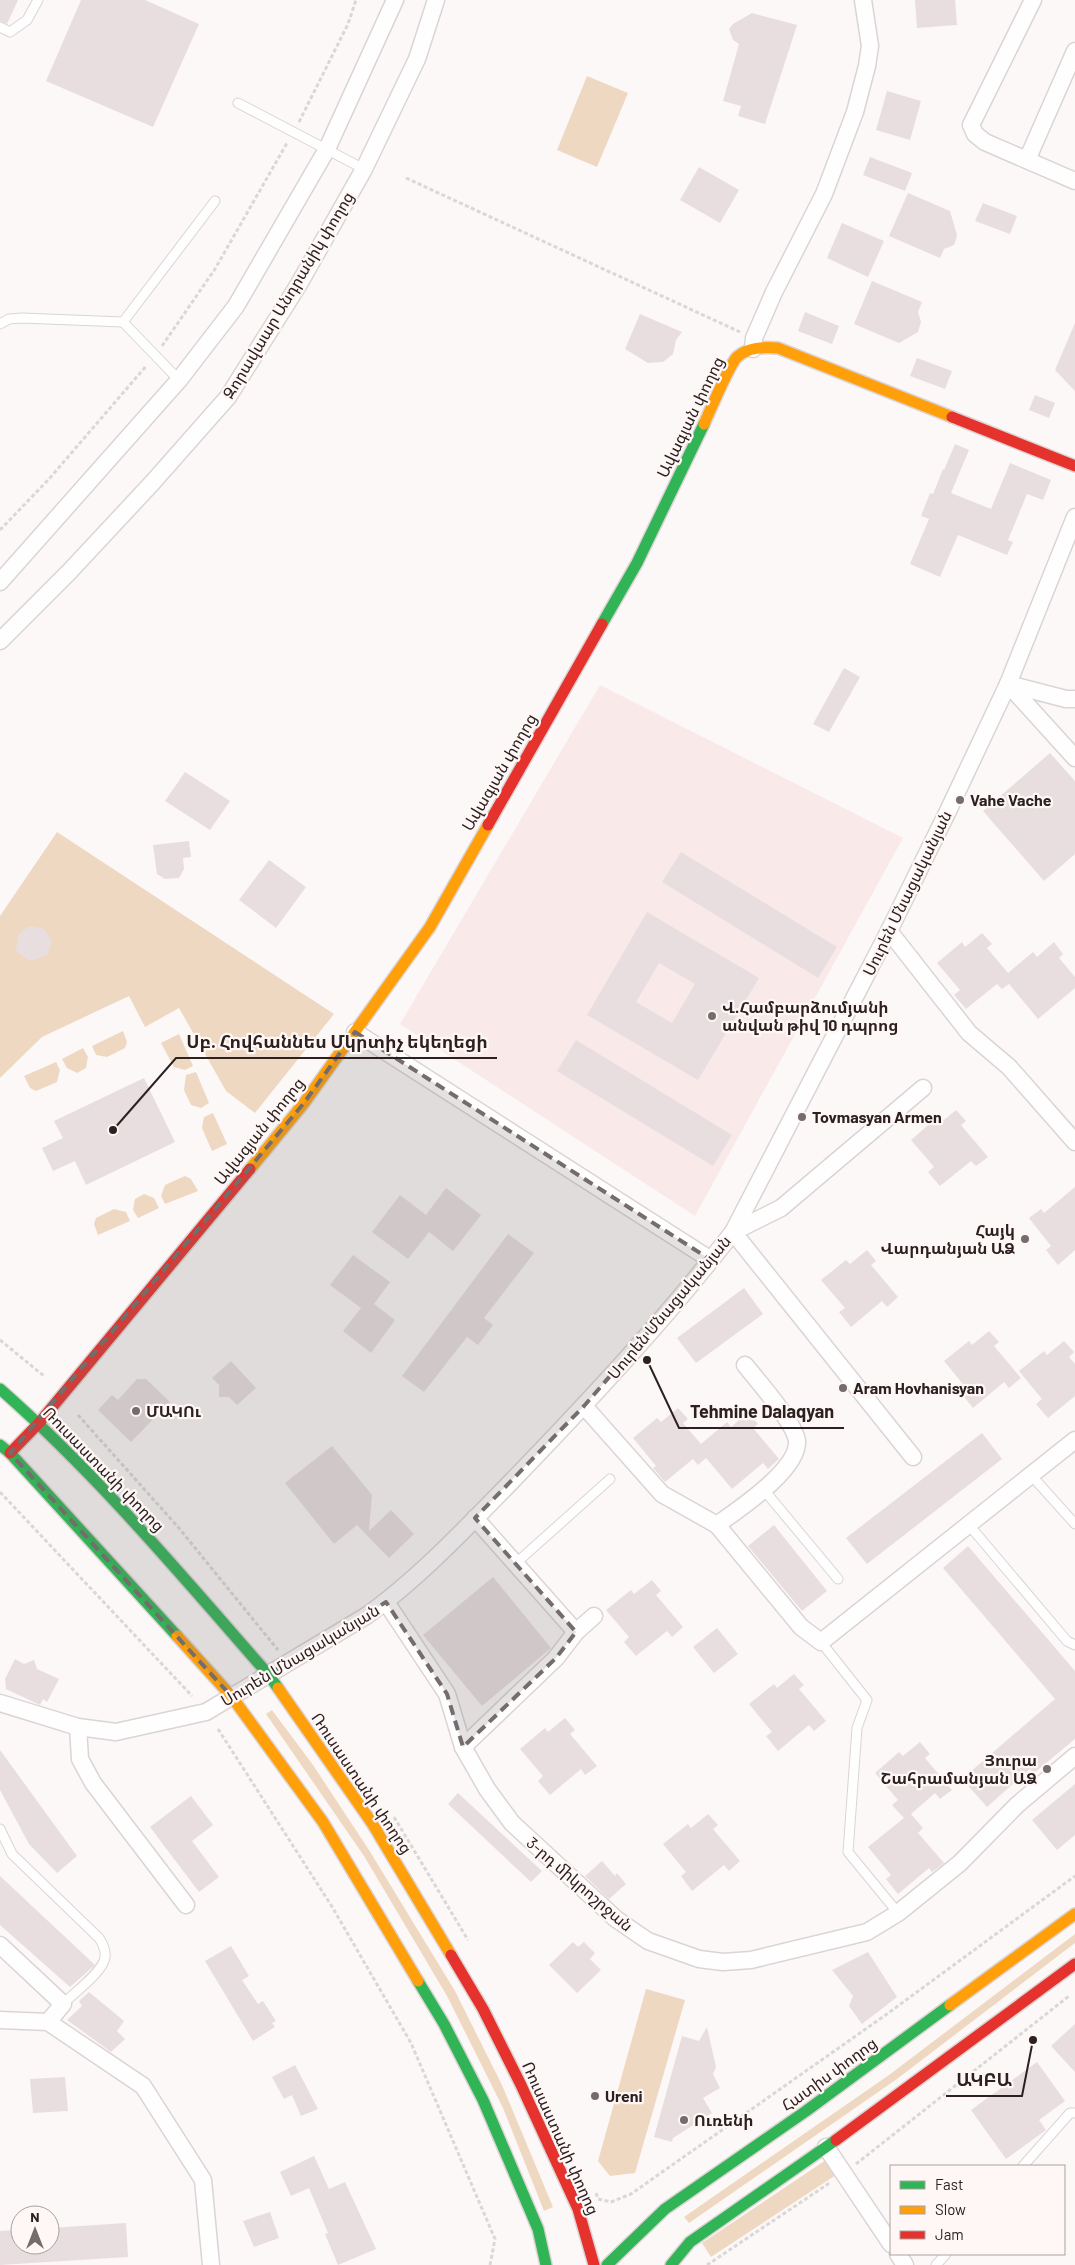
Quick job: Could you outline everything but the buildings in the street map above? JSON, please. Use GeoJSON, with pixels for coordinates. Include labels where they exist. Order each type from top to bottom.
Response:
{"type":"FeatureCollection","features":[{"type":"Feature","properties":{"kind":"main road"},"geometry":{"type":"LineString","coordinates":[[753,343],[778,348],[1075,466]]}},
{"type":"Feature","properties":{"kind":"main road","name":"Ավագյան փողոց"},"geometry":{"type":"LineString","coordinates":[[10,1453],[39,1423],[304,1103],[430,927],[638,563],[735,359],[753,343]]}},
{"type":"Feature","properties":{"kind":"main road","name":"Ռուսաստանի փողոց"},"geometry":{"type":"LineString","coordinates":[[0,1389],[39,1423],[122,1508],[268,1674],[372,1823],[483,2009],[521,2085],[578,2209],[594,2265]]}},
{"type":"Feature","properties":{"kind":"main road"},"geometry":{"type":"LineString","coordinates":[[0,1445],[10,1453],[232,1697],[323,1822],[444,2024],[483,2100],[538,2229],[546,2265]]}},
{"type":"Feature","properties":{"kind":"main road","name":"Հատիս փողոց"},"geometry":{"type":"LineString","coordinates":[[607,2265],[665,2209],[806,2111],[1075,1914]]}},
{"type":"Feature","properties":{"kind":"main road"},"geometry":{"type":"LineString","coordinates":[[671,2265],[690,2242],[826,2147],[1075,1964]]}},
{"type":"Feature","properties":{"kind":"street"},"geometry":{"type":"LineString","coordinates":[[0,582],[179,380],[236,306],[327,149],[396,0]]}},
{"type":"Feature","properties":{"kind":"street","name":"Զորավաար Անդրանիկ փողոց"},"geometry":{"type":"LineString","coordinates":[[0,640],[82,558],[228,397],[299,284],[364,169],[417,59],[436,0]]}},
{"type":"Feature","properties":{"kind":"street"},"geometry":{"type":"LineString","coordinates":[[753,343],[824,194],[855,112],[867,66],[870,46],[863,0]]}},
{"type":"Feature","properties":{"kind":"street"},"geometry":{"type":"LineString","coordinates":[[1033,0],[971,125],[975,134],[985,142],[1075,181]]}},
{"type":"Feature","properties":{"kind":"street"},"geometry":{"type":"LineString","coordinates":[[1028,160],[1075,51]]}},
{"type":"Feature","properties":{"kind":"street","name":"Սուրեն Մնացականյան"},"geometry":{"type":"LineString","coordinates":[[0,1703],[78,1727],[116,1732],[206,1712],[366,1616],[386,1602],[475,1518],[584,1406],[711,1260],[733,1232],[889,931],[1008,684],[1075,517]]}},
{"type":"Feature","properties":{"kind":"street"},"geometry":{"type":"LineString","coordinates":[[1008,684],[1066,699],[1075,699]]}},
{"type":"Feature","properties":{"kind":"street"},"geometry":{"type":"LineString","coordinates":[[1008,684],[1075,758]]}},
{"type":"Feature","properties":{"kind":"street"},"geometry":{"type":"LineString","coordinates":[[889,931],[969,1033],[1009,1067],[1075,1142]]}},
{"type":"Feature","properties":{"kind":"street"},"geometry":{"type":"LineString","coordinates":[[355,1032],[711,1260]]}},
{"type":"Feature","properties":{"kind":"street"},"geometry":{"type":"LineString","coordinates":[[913,1457],[733,1232],[781,1208],[922,1088]]}},
{"type":"Feature","properties":{"kind":"street"},"geometry":{"type":"LineString","coordinates":[[716,1525],[764,1490],[794,1458],[797,1442],[793,1428],[745,1365]]}},
{"type":"Feature","properties":{"kind":"street"},"geometry":{"type":"LineString","coordinates":[[584,1406],[662,1494],[716,1525],[801,1627],[822,1642],[1075,1440]]}},
{"type":"Feature","properties":{"kind":"street"},"geometry":{"type":"LineString","coordinates":[[475,1518],[576,1632]]}},
{"type":"Feature","properties":{"kind":"street","name":"3-րդ միկրոշրջան"},"geometry":{"type":"LineString","coordinates":[[386,1602],[447,1694],[464,1747],[487,1789],[512,1823],[616,1919],[648,1941],[699,1959],[723,1962],[751,1960],[867,1932],[898,1913],[960,1863],[1017,1805],[1075,1756]]}},
{"type":"Feature","properties":{"kind":"street"},"geometry":{"type":"LineString","coordinates":[[464,1747],[556,1658],[576,1632],[594,1616]]}},
{"type":"Feature","properties":{"kind":"street"},"geometry":{"type":"LineString","coordinates":[[78,1727],[80,1759],[93,1783],[186,1905]]}},
{"type":"Feature","properties":{"kind":"street"},"geometry":{"type":"LineString","coordinates":[[0,1945],[63,2004],[48,2022]]}},
{"type":"Feature","properties":{"kind":"street"},"geometry":{"type":"LineString","coordinates":[[0,2020],[48,2022],[144,2086],[203,2180],[211,2265]]}},
{"type":"Feature","properties":{"kind":"street"},"geometry":{"type":"LineString","coordinates":[[826,2147],[890,2242]]}},
{"type":"Feature","properties":{"kind":"lane"},"geometry":{"type":"LineString","coordinates":[[0,27],[10,32],[16,28],[27,20],[38,0]]}},
{"type":"Feature","properties":{"kind":"lane"},"geometry":{"type":"LineString","coordinates":[[238,103],[364,169]]}},
{"type":"Feature","properties":{"kind":"lane"},"geometry":{"type":"LineString","coordinates":[[122,322],[215,201]]}},
{"type":"Feature","properties":{"kind":"lane"},"geometry":{"type":"LineString","coordinates":[[0,324],[9,319],[22,318],[122,322],[179,380]]}},
{"type":"Feature","properties":{"kind":"lane"},"geometry":{"type":"LineString","coordinates":[[1031,1475],[1075,1524]]}},
{"type":"Feature","properties":{"kind":"lane"},"geometry":{"type":"LineString","coordinates":[[515,1564],[610,1479]]}},
{"type":"Feature","properties":{"kind":"lane"},"geometry":{"type":"LineString","coordinates":[[764,1490],[838,1579]]}},
{"type":"Feature","properties":{"kind":"lane"},"geometry":{"type":"LineString","coordinates":[[969,1525],[1067,1641],[1075,1645]]}},
{"type":"Feature","properties":{"kind":"lane"},"geometry":{"type":"LineString","coordinates":[[822,1642],[867,1700],[857,1728],[848,1852],[898,1913]]}},
{"type":"Feature","properties":{"kind":"lane"},"geometry":{"type":"LineString","coordinates":[[0,1829],[12,1854],[99,1938],[104,1947],[106,1958],[100,1969],[63,2004]]}},
{"type":"Feature","properties":{"kind":"lane"},"geometry":{"type":"LineString","coordinates":[[1024,2165],[1073,2111]]}},
{"type":"Feature","properties":{"kind":"lane"},"geometry":{"type":"LineString","coordinates":[[936,2265],[945,2255]]}},
{"type":"Feature","properties":{"kind":"path"},"geometry":{"type":"LineString","coordinates":[[0,530],[49,479],[155,356],[216,269],[324,74],[348,24],[356,0]]}},
{"type":"Feature","properties":{"kind":"path"},"geometry":{"type":"LineString","coordinates":[[406,178],[753,343]]}},
{"type":"Feature","properties":{"kind":"path"},"geometry":{"type":"LineString","coordinates":[[0,1340],[44,1376]]}},
{"type":"Feature","properties":{"kind":"path"},"geometry":{"type":"LineString","coordinates":[[78,1415],[178,1527],[289,1662]]}},
{"type":"Feature","properties":{"kind":"path"},"geometry":{"type":"LineString","coordinates":[[0,1492],[192,1696]]}},
{"type":"Feature","properties":{"kind":"path"},"geometry":{"type":"LineString","coordinates":[[218,1729],[331,1906],[411,2043],[495,2239],[490,2265]]}},
{"type":"Feature","properties":{"kind":"path"},"geometry":{"type":"LineString","coordinates":[[389,1809],[471,1946]]}},
{"type":"Feature","properties":{"kind":"path"},"geometry":{"type":"LineString","coordinates":[[594,2190],[598,2199],[611,2202],[631,2194],[887,2014],[1075,1876]]}},
{"type":"Feature","properties":{"kind":"path"},"geometry":{"type":"LineString","coordinates":[[707,2265],[844,2173],[1075,1992]]}},
{"type":"Feature","properties":{"kind":"highlighted area"},"geometry":{"type":"Polygon","coordinates":[[[355,1032],[711,1260],[584,1406],[475,1518],[576,1632],[556,1658],[463,1747],[447,1694],[386,1602],[232,1697],[10,1453],[304,1103],[355,1032]]]}},
{"type":"Feature","properties":{"kind":"shaded area"},"geometry":{"type":"Polygon","coordinates":[[[587,76],[628,93],[597,167],[557,150],[587,76]]]}},
{"type":"Feature","properties":{"kind":"shaded area"},"geometry":{"type":"Polygon","coordinates":[[[600,685],[903,838],[695,1216],[400,1024],[600,685]]]}},
{"type":"Feature","properties":{"kind":"shaded area"},"geometry":{"type":"Polygon","coordinates":[[[57,832],[334,1014],[255,1113],[226,1091],[179,1008],[145,1027],[129,996],[42,1037],[0,1078],[0,916],[57,832]]]}},
{"type":"Feature","properties":{"kind":"shaded area"},"geometry":{"type":"Polygon","coordinates":[[[123,1031],[127,1042],[125,1048],[107,1057],[96,1055],[92,1046],[123,1031]]]}},
{"type":"Feature","properties":{"kind":"shaded area"},"geometry":{"type":"Polygon","coordinates":[[[179,1034],[193,1066],[185,1070],[174,1067],[161,1043],[179,1034]]]}},
{"type":"Feature","properties":{"kind":"shaded area"},"geometry":{"type":"Polygon","coordinates":[[[83,1048],[88,1057],[86,1068],[77,1073],[67,1068],[62,1059],[83,1048]]]}},
{"type":"Feature","properties":{"kind":"shaded area"},"geometry":{"type":"Polygon","coordinates":[[[56,1062],[60,1070],[57,1082],[36,1091],[30,1088],[24,1076],[56,1062]]]}},
{"type":"Feature","properties":{"kind":"shaded area"},"geometry":{"type":"Polygon","coordinates":[[[196,1072],[209,1103],[201,1108],[191,1105],[184,1090],[186,1075],[196,1072]]]}},
{"type":"Feature","properties":{"kind":"shaded area"},"geometry":{"type":"Polygon","coordinates":[[[213,1113],[227,1144],[212,1151],[202,1128],[204,1117],[213,1113]]]}},
{"type":"Feature","properties":{"kind":"shaded area"},"geometry":{"type":"Polygon","coordinates":[[[185,1176],[191,1179],[198,1191],[165,1204],[161,1196],[165,1185],[185,1176]]]}},
{"type":"Feature","properties":{"kind":"shaded area"},"geometry":{"type":"Polygon","coordinates":[[[144,1194],[154,1198],[159,1208],[138,1218],[133,1210],[135,1199],[144,1194]]]}},
{"type":"Feature","properties":{"kind":"shaded area"},"geometry":{"type":"Polygon","coordinates":[[[114,1209],[126,1212],[130,1221],[98,1235],[94,1224],[96,1218],[114,1209]]]}},
{"type":"Feature","properties":{"kind":"shaded area"},"geometry":{"type":"Polygon","coordinates":[[[272,1710],[313,1765],[369,1850],[455,1991],[502,2085],[553,2207],[544,2211],[503,2108],[447,1996],[364,1856],[266,1714],[272,1710]]]}},
{"type":"Feature","properties":{"kind":"shaded area"},"geometry":{"type":"Polygon","coordinates":[[[1075,1934],[1075,1943],[897,2079],[689,2223],[684,2217],[889,2075],[1075,1934]]]}},
{"type":"Feature","properties":{"kind":"shaded area"},"geometry":{"type":"Polygon","coordinates":[[[646,1989],[685,2000],[635,2173],[610,2176],[598,2161],[646,1989]]]}},
{"type":"Feature","properties":{"kind":"shaded area"},"geometry":{"type":"Polygon","coordinates":[[[826,2160],[836,2175],[711,2257],[702,2243],[826,2160]]]}},
{"type":"Feature","properties":{"kind":"traffic: fast"},"geometry":{"type":"LineString","coordinates":[[602,624],[637,563],[704,424]]}},
{"type":"Feature","properties":{"kind":"traffic: fast"},"geometry":{"type":"LineString","coordinates":[[0,1389],[105,1491],[204,1600],[278,1688]]}},
{"type":"Feature","properties":{"kind":"traffic: fast"},"geometry":{"type":"LineString","coordinates":[[0,1445],[10,1453],[177,1636]]}},
{"type":"Feature","properties":{"kind":"traffic: fast"},"geometry":{"type":"LineString","coordinates":[[418,1981],[444,2024],[483,2100],[538,2229],[546,2265]]}},
{"type":"Feature","properties":{"kind":"traffic: fast"},"geometry":{"type":"LineString","coordinates":[[607,2265],[665,2209],[806,2111],[950,2005]]}},
{"type":"Feature","properties":{"kind":"traffic: fast"},"geometry":{"type":"LineString","coordinates":[[671,2265],[690,2242],[836,2140]]}},
{"type":"Feature","properties":{"kind":"traffic: slow"},"geometry":{"type":"LineString","coordinates":[[704,424],[737,357],[746,351],[756,348],[778,348],[952,417]]}},
{"type":"Feature","properties":{"kind":"traffic: slow"},"geometry":{"type":"LineString","coordinates":[[250,1169],[304,1103],[430,927],[488,825]]}},
{"type":"Feature","properties":{"kind":"traffic: slow"},"geometry":{"type":"LineString","coordinates":[[177,1636],[232,1697],[323,1822],[418,1981]]}},
{"type":"Feature","properties":{"kind":"traffic: slow"},"geometry":{"type":"LineString","coordinates":[[278,1688],[372,1823],[451,1955]]}},
{"type":"Feature","properties":{"kind":"traffic: slow"},"geometry":{"type":"LineString","coordinates":[[950,2005],[1075,1914]]}},
{"type":"Feature","properties":{"kind":"traffic: jam"},"geometry":{"type":"LineString","coordinates":[[952,417],[1075,466]]}},
{"type":"Feature","properties":{"kind":"traffic: jam"},"geometry":{"type":"LineString","coordinates":[[488,825],[602,624]]}},
{"type":"Feature","properties":{"kind":"traffic: jam"},"geometry":{"type":"LineString","coordinates":[[10,1453],[39,1423],[250,1169]]}},
{"type":"Feature","properties":{"kind":"traffic: jam"},"geometry":{"type":"LineString","coordinates":[[451,1955],[483,2009],[521,2085],[578,2209],[594,2265]]}},
{"type":"Feature","properties":{"kind":"traffic: jam"},"geometry":{"type":"LineString","coordinates":[[836,2140],[1075,1964]]}},
{"type":"Feature","properties":{"kind":"place","name":"Vahe Vache"},"geometry":{"type":"Point","coordinates":[960,800]}},
{"type":"Feature","properties":{"kind":"place","name":"Վ.Համբարձումյանի անվան թիվ 10 դպրոց"},"geometry":{"type":"Point","coordinates":[712,1016]}},
{"type":"Feature","properties":{"kind":"place","name":"Tovmasyan Armen"},"geometry":{"type":"Point","coordinates":[802,1117]}},
{"type":"Feature","properties":{"kind":"place","name":"Սբ. Հովհաննես Մկրտիչ եկեղեցի"},"geometry":{"type":"Point","coordinates":[113,1130]}},
{"type":"Feature","properties":{"kind":"place","name":"Հայկ Վարդանյան ԱՁ"},"geometry":{"type":"Point","coordinates":[1025,1239]}},
{"type":"Feature","properties":{"kind":"place","name":"Tehmine Dalaqyan"},"geometry":{"type":"Point","coordinates":[647,1360]}},
{"type":"Feature","properties":{"kind":"place","name":"Aram Hovhanisyan"},"geometry":{"type":"Point","coordinates":[843,1388]}},
{"type":"Feature","properties":{"kind":"place","name":"ՄԱԿՈւ"},"geometry":{"type":"Point","coordinates":[136,1411]}},
{"type":"Feature","properties":{"kind":"place","name":"Յուրա Շահրամանյան ԱՁ"},"geometry":{"type":"Point","coordinates":[1047,1769]}},
{"type":"Feature","properties":{"kind":"place","name":"ԱԿԲԱ"},"geometry":{"type":"Point","coordinates":[1033,2040]}},
{"type":"Feature","properties":{"kind":"place","name":"Ureni"},"geometry":{"type":"Point","coordinates":[595,2096]}},
{"type":"Feature","properties":{"kind":"place","name":"Ուռենի"},"geometry":{"type":"Point","coordinates":[684,2120]}}]}
